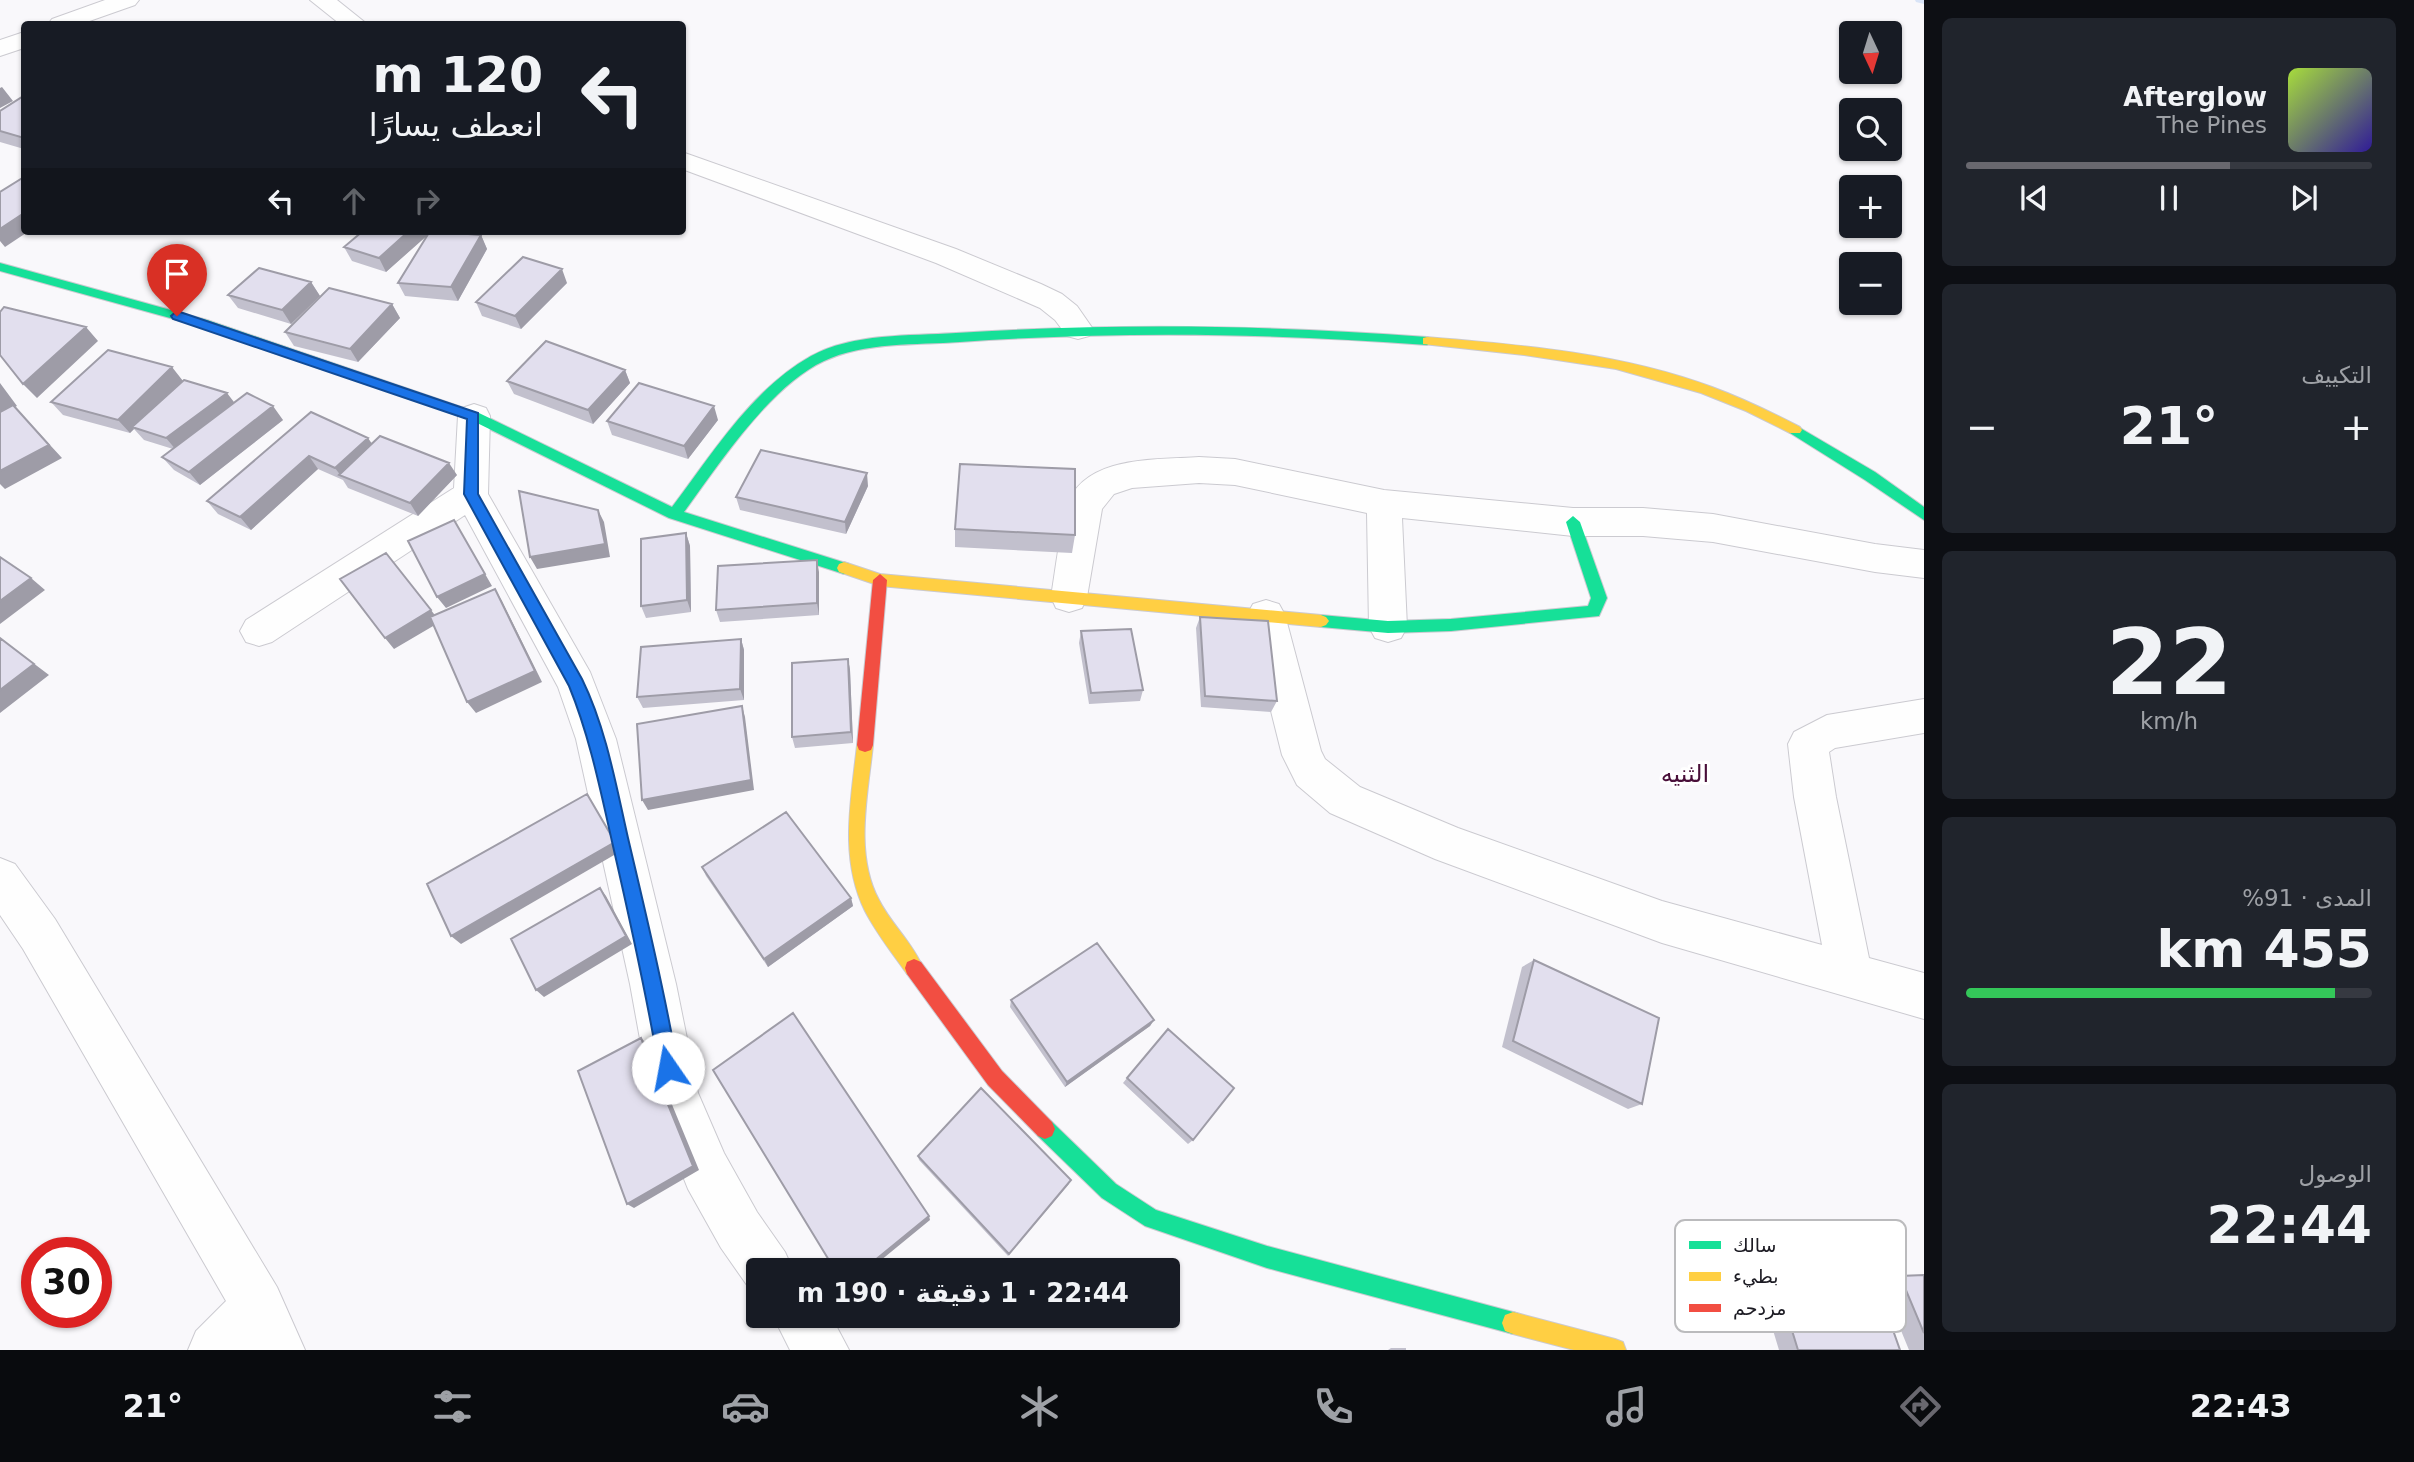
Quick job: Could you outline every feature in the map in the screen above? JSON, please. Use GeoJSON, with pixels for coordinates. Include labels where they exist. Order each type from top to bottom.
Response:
{"type":"FeatureCollection","features":[{"type":"Feature","properties":{"kind":"street"},"geometry":{"type":"LineString","coordinates":[[68,21],[127,0]]}},
{"type":"Feature","properties":{"kind":"street"},"geometry":{"type":"LineString","coordinates":[[322,0],[351,21]]}},
{"type":"Feature","properties":{"kind":"street"},"geometry":{"type":"LineString","coordinates":[[0,49],[21,40]]}},
{"type":"Feature","properties":{"kind":"street"},"geometry":{"type":"LineString","coordinates":[[686,161],[946,256],[1030,291],[1059,307],[1079,329]]}},
{"type":"Feature","properties":{"kind":"street"},"geometry":{"type":"LineString","coordinates":[[0,267],[203,323],[474,416],[674,514],[880,580],[1388,627],[1451,625],[1594,612],[1599,598],[1573,522]]}},
{"type":"Feature","properties":{"kind":"street"},"geometry":{"type":"LineString","coordinates":[[674,514],[771,398],[801,368],[829,352],[863,345],[1079,329],[1257,329],[1485,346],[1622,364],[1696,384],[1825,446],[1924,515]]}},
{"type":"Feature","properties":{"kind":"street"},"geometry":{"type":"LineString","coordinates":[[474,416],[471,494],[576,684],[586,707],[605,774],[653,984],[674,1094],[706,1171],[739,1230],[759,1258]]}},
{"type":"Feature","properties":{"kind":"street"},"geometry":{"type":"LineString","coordinates":[[1069,597],[1085,505],[1102,485],[1118,477],[1179,471],[1236,472],[1384,503],[1573,522],[1643,522],[1713,528],[1875,558],[1924,564]]}},
{"type":"Feature","properties":{"kind":"street"},"geometry":{"type":"LineString","coordinates":[[259,631],[471,494]]}},
{"type":"Feature","properties":{"kind":"street"},"geometry":{"type":"LineString","coordinates":[[1384,503],[1388,627]]}},
{"type":"Feature","properties":{"kind":"street"},"geometry":{"type":"LineString","coordinates":[[880,580],[856,840],[862,881],[876,911],[929,990],[995,1078],[1083,1167],[1139,1213],[1152,1219],[1267,1257],[1615,1350]]}},
{"type":"Feature","properties":{"kind":"street"},"geometry":{"type":"LineString","coordinates":[[1266,615],[1302,755],[1311,772],[1345,800],[1450,845],[1662,922],[1924,996]]}},
{"type":"Feature","properties":{"kind":"street"},"geometry":{"type":"LineString","coordinates":[[1850,973],[1815,797],[1808,744],[1827,732],[1924,716]]}},
{"type":"Feature","properties":{"kind":"street"},"geometry":{"type":"LineString","coordinates":[[0,878],[39,934],[268,1328],[215,1350]]}},
{"type":"Feature","properties":{"kind":"street"},"geometry":{"type":"LineString","coordinates":[[807,1328],[822,1350]]}},
{"type":"Feature","properties":{"kind":"building"},"geometry":{"type":"Polygon","coordinates":[[[21,98],[21,137],[0,131],[0,111],[21,98]]]}},
{"type":"Feature","properties":{"kind":"building"},"geometry":{"type":"Polygon","coordinates":[[[21,179],[21,215],[0,229],[0,192],[21,179]]]}},
{"type":"Feature","properties":{"kind":"building"},"geometry":{"type":"Polygon","coordinates":[[[358,235],[405,235],[379,258],[344,247],[358,235]]]}},
{"type":"Feature","properties":{"kind":"building"},"geometry":{"type":"Polygon","coordinates":[[[428,235],[481,235],[451,287],[398,283],[428,235]]]}},
{"type":"Feature","properties":{"kind":"building"},"geometry":{"type":"Polygon","coordinates":[[[523,257],[562,269],[515,316],[476,302],[523,257]]]}},
{"type":"Feature","properties":{"kind":"building"},"geometry":{"type":"Polygon","coordinates":[[[259,268],[311,282],[282,310],[228,295],[259,268]]]}},
{"type":"Feature","properties":{"kind":"building"},"geometry":{"type":"Polygon","coordinates":[[[329,288],[392,304],[350,349],[285,332],[329,288]]]}},
{"type":"Feature","properties":{"kind":"building"},"geometry":{"type":"Polygon","coordinates":[[[4,307],[86,327],[23,384],[0,355],[0,312],[4,307]]]}},
{"type":"Feature","properties":{"kind":"building"},"geometry":{"type":"Polygon","coordinates":[[[546,341],[625,370],[588,410],[507,381],[546,341]]]}},
{"type":"Feature","properties":{"kind":"building"},"geometry":{"type":"Polygon","coordinates":[[[108,350],[172,367],[118,420],[51,402],[108,350]]]}},
{"type":"Feature","properties":{"kind":"building"},"geometry":{"type":"Polygon","coordinates":[[[184,380],[227,393],[166,438],[132,427],[184,380]]]}},
{"type":"Feature","properties":{"kind":"building"},"geometry":{"type":"Polygon","coordinates":[[[639,383],[714,406],[684,446],[607,421],[639,383]]]}},
{"type":"Feature","properties":{"kind":"building"},"geometry":{"type":"Polygon","coordinates":[[[247,393],[273,406],[189,472],[162,457],[247,393]]]}},
{"type":"Feature","properties":{"kind":"building"},"geometry":{"type":"Polygon","coordinates":[[[13,405],[49,445],[0,471],[0,412],[13,405]]]}},
{"type":"Feature","properties":{"kind":"building"},"geometry":{"type":"Polygon","coordinates":[[[311,412],[368,438],[335,468],[309,456],[240,517],[207,501],[311,412]]]}},
{"type":"Feature","properties":{"kind":"building"},"geometry":{"type":"Polygon","coordinates":[[[380,436],[449,463],[410,503],[339,475],[380,436]]]}},
{"type":"Feature","properties":{"kind":"building"},"geometry":{"type":"Polygon","coordinates":[[[761,450],[867,473],[845,522],[736,497],[761,450]]]}},
{"type":"Feature","properties":{"kind":"building"},"geometry":{"type":"Polygon","coordinates":[[[960,464],[1075,469],[1075,535],[955,529],[960,464]]]}},
{"type":"Feature","properties":{"kind":"building"},"geometry":{"type":"Polygon","coordinates":[[[519,491],[598,510],[605,544],[530,557],[519,491]]]}},
{"type":"Feature","properties":{"kind":"building"},"geometry":{"type":"Polygon","coordinates":[[[454,520],[485,574],[437,597],[408,541],[454,520]]]}},
{"type":"Feature","properties":{"kind":"building"},"geometry":{"type":"Polygon","coordinates":[[[686,533],[687,600],[641,606],[641,539],[686,533]]]}},
{"type":"Feature","properties":{"kind":"building"},"geometry":{"type":"Polygon","coordinates":[[[386,553],[431,610],[385,638],[340,579],[386,553]]]}},
{"type":"Feature","properties":{"kind":"building"},"geometry":{"type":"Polygon","coordinates":[[[0,557],[31,578],[0,601],[0,557]]]}},
{"type":"Feature","properties":{"kind":"building"},"geometry":{"type":"Polygon","coordinates":[[[817,560],[817,603],[716,610],[718,566],[817,560]]]}},
{"type":"Feature","properties":{"kind":"building"},"geometry":{"type":"Polygon","coordinates":[[[495,589],[535,671],[467,702],[430,617],[495,589]]]}},
{"type":"Feature","properties":{"kind":"building"},"geometry":{"type":"Polygon","coordinates":[[[1200,617],[1268,621],[1277,701],[1205,696],[1200,617]]]}},
{"type":"Feature","properties":{"kind":"building"},"geometry":{"type":"Polygon","coordinates":[[[1131,629],[1143,690],[1091,693],[1081,631],[1131,629]]]}},
{"type":"Feature","properties":{"kind":"building"},"geometry":{"type":"Polygon","coordinates":[[[0,638],[34,664],[0,690],[0,638]]]}},
{"type":"Feature","properties":{"kind":"building"},"geometry":{"type":"Polygon","coordinates":[[[741,639],[740,689],[637,697],[641,647],[741,639]]]}},
{"type":"Feature","properties":{"kind":"building"},"geometry":{"type":"Polygon","coordinates":[[[848,659],[851,732],[792,737],[792,663],[848,659]]]}},
{"type":"Feature","properties":{"kind":"building"},"geometry":{"type":"Polygon","coordinates":[[[742,706],[751,780],[642,800],[637,724],[742,706]]]}},
{"type":"Feature","properties":{"kind":"building"},"geometry":{"type":"Polygon","coordinates":[[[587,794],[615,842],[451,936],[427,884],[587,794]]]}},
{"type":"Feature","properties":{"kind":"building"},"geometry":{"type":"Polygon","coordinates":[[[786,812],[851,898],[764,959],[702,867],[786,812]]]}},
{"type":"Feature","properties":{"kind":"building"},"geometry":{"type":"Polygon","coordinates":[[[600,888],[626,936],[536,990],[511,939],[600,888]]]}},
{"type":"Feature","properties":{"kind":"building"},"geometry":{"type":"Polygon","coordinates":[[[1097,943],[1154,1020],[1067,1082],[1011,1000],[1097,943]]]}},
{"type":"Feature","properties":{"kind":"building"},"geometry":{"type":"Polygon","coordinates":[[[1534,960],[1659,1018],[1642,1104],[1513,1041],[1534,960]]]}},
{"type":"Feature","properties":{"kind":"building"},"geometry":{"type":"Polygon","coordinates":[[[793,1013],[929,1216],[878,1258],[828,1258],[713,1070],[793,1013]]]}},
{"type":"Feature","properties":{"kind":"building"},"geometry":{"type":"Polygon","coordinates":[[[1168,1029],[1234,1088],[1193,1140],[1127,1078],[1168,1029]]]}},
{"type":"Feature","properties":{"kind":"building"},"geometry":{"type":"Polygon","coordinates":[[[641,1038],[693,1166],[627,1204],[578,1071],[641,1038]]]}},
{"type":"Feature","properties":{"kind":"building"},"geometry":{"type":"Polygon","coordinates":[[[981,1088],[1071,1180],[1009,1254],[918,1156],[981,1088]]]}},
{"type":"Feature","properties":{"kind":"building"},"geometry":{"type":"Polygon","coordinates":[[[1924,1275],[1924,1333],[1906,1290],[1906,1276],[1924,1275]]]}},
{"type":"Feature","properties":{"kind":"building"},"geometry":{"type":"Polygon","coordinates":[[[1792,1332],[1894,1332],[1900,1350],[1798,1350],[1792,1332]]]}},
{"type":"Feature","properties":{"kind":"waterway"},"geometry":{"type":"LineString","coordinates":[[1919,0],[1924,1]]}},
{"type":"Feature","properties":{"kind":"traffic: fast"},"geometry":{"type":"LineString","coordinates":[[0,267],[203,323],[474,416],[674,514],[844,568]]}},
{"type":"Feature","properties":{"kind":"traffic: fast"},"geometry":{"type":"LineString","coordinates":[[674,514],[727,444],[770,395],[793,374],[817,358],[840,349],[887,342],[1139,329],[1312,333],[1427,341]]}},
{"type":"Feature","properties":{"kind":"traffic: fast"},"geometry":{"type":"LineString","coordinates":[[1795,430],[1870,476],[1924,515]]}},
{"type":"Feature","properties":{"kind":"traffic: fast"},"geometry":{"type":"LineString","coordinates":[[1321,621],[1388,627],[1451,625],[1594,612],[1599,598],[1573,522]]}},
{"type":"Feature","properties":{"kind":"traffic: fast"},"geometry":{"type":"LineString","coordinates":[[1045,1129],[1109,1191],[1152,1219],[1267,1257],[1513,1323]]}},
{"type":"Feature","properties":{"kind":"traffic: slow"},"geometry":{"type":"LineString","coordinates":[[1427,341],[1524,350],[1616,364],[1706,389],[1795,430]]}},
{"type":"Feature","properties":{"kind":"traffic: slow"},"geometry":{"type":"LineString","coordinates":[[844,568],[880,580],[1321,621]]}},
{"type":"Feature","properties":{"kind":"traffic: slow"},"geometry":{"type":"LineString","coordinates":[[865,745],[857,830],[862,880],[877,915],[914,968]]}},
{"type":"Feature","properties":{"kind":"traffic: slow"},"geometry":{"type":"LineString","coordinates":[[1513,1323],[1615,1350]]}},
{"type":"Feature","properties":{"kind":"traffic: jam"},"geometry":{"type":"LineString","coordinates":[[865,745],[880,580]]}},
{"type":"Feature","properties":{"kind":"traffic: jam"},"geometry":{"type":"LineString","coordinates":[[914,968],[995,1078],[1045,1129]]}},
{"type":"Feature","properties":{"kind":"district","name":"الثنيه"},"geometry":{"type":"Point","coordinates":[1685,774]}},
{"type":"Feature","properties":{"kind":"route"},"geometry":{"type":"LineString","coordinates":[[177,316],[474,416],[471,494],[576,684],[586,707],[605,774],[653,984],[668,1068]]}}]}
